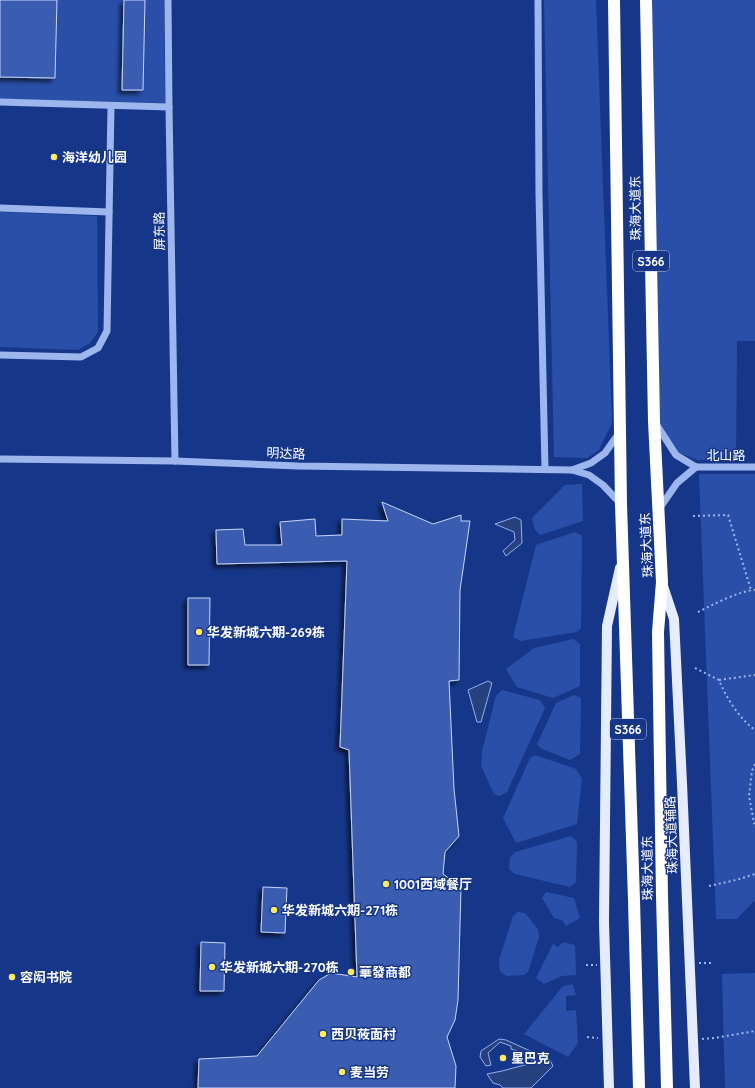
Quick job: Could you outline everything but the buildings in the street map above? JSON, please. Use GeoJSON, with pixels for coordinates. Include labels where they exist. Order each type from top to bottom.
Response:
{"type":"FeatureCollection","features":[{"type":"Feature","properties":{"kind":"highway","name":"珠海大道东"},"geometry":{"type":"LineString","coordinates":[[613,3],[622,559],[639,1088]]}},
{"type":"Feature","properties":{"kind":"highway","name":"珠海大道东"},"geometry":{"type":"LineString","coordinates":[[647,4],[654,421],[662,582],[658,632],[662,896],[667,1088]]}},
{"type":"Feature","properties":{"kind":"main road"},"geometry":{"type":"LineString","coordinates":[[609,1088],[604,922],[608,626],[622,559]]}},
{"type":"Feature","properties":{"kind":"main road","name":"珠海大道辅路"},"geometry":{"type":"LineString","coordinates":[[662,582],[674,619],[695,1088]]}},
{"type":"Feature","properties":{"kind":"street","name":"屏东路"},"geometry":{"type":"LineString","coordinates":[[168,0],[175,461]]}},
{"type":"Feature","properties":{"kind":"street"},"geometry":{"type":"LineString","coordinates":[[538,0],[539,194],[545,469]]}},
{"type":"Feature","properties":{"kind":"street"},"geometry":{"type":"LineString","coordinates":[[0,102],[169,107]]}},
{"type":"Feature","properties":{"kind":"street"},"geometry":{"type":"LineString","coordinates":[[0,356],[81,357],[98,348],[107,331],[111,106]]}},
{"type":"Feature","properties":{"kind":"street"},"geometry":{"type":"LineString","coordinates":[[0,208],[109,212]]}},
{"type":"Feature","properties":{"kind":"street","name":"北山路"},"geometry":{"type":"LineString","coordinates":[[654,421],[676,455],[696,467],[755,467]]}},
{"type":"Feature","properties":{"kind":"street","name":"明达路"},"geometry":{"type":"LineString","coordinates":[[572,470],[591,463],[605,453],[619,433]]}},
{"type":"Feature","properties":{"kind":"street","name":"明达路"},"geometry":{"type":"LineString","coordinates":[[0,459],[175,461],[298,466],[572,470],[589,475],[603,485],[621,504]]}},
{"type":"Feature","properties":{"kind":"street","name":"北山路"},"geometry":{"type":"LineString","coordinates":[[658,511],[677,483],[696,467]]}},
{"type":"Feature","properties":{"kind":"path"},"geometry":{"type":"LineString","coordinates":[[693,516],[728,514],[751,590]]}},
{"type":"Feature","properties":{"kind":"path"},"geometry":{"type":"LineString","coordinates":[[698,612],[730,598],[751,590],[755,590]]}},
{"type":"Feature","properties":{"kind":"path"},"geometry":{"type":"LineString","coordinates":[[695,668],[719,680],[755,675]]}},
{"type":"Feature","properties":{"kind":"path"},"geometry":{"type":"LineString","coordinates":[[719,680],[735,710],[748,725],[755,730]]}},
{"type":"Feature","properties":{"kind":"path"},"geometry":{"type":"LineString","coordinates":[[755,764],[752,771],[749,796],[755,824]]}},
{"type":"Feature","properties":{"kind":"path"},"geometry":{"type":"LineString","coordinates":[[709,886],[755,874]]}},
{"type":"Feature","properties":{"kind":"path"},"geometry":{"type":"LineString","coordinates":[[690,963],[713,963]]}},
{"type":"Feature","properties":{"kind":"path"},"geometry":{"type":"LineString","coordinates":[[693,1040],[755,1032]]}},
{"type":"Feature","properties":{"kind":"shaded area"},"geometry":{"type":"Polygon","coordinates":[[[0,0],[164,0],[165,103],[0,99],[0,0]]]}},
{"type":"Feature","properties":{"kind":"shaded area"},"geometry":{"type":"Polygon","coordinates":[[[544,0],[596,0],[612,423],[599,450],[587,458],[554,457],[544,0]]]}},
{"type":"Feature","properties":{"kind":"shaded area"},"geometry":{"type":"Polygon","coordinates":[[[653,0],[755,0],[755,341],[737,341],[736,460],[698,460],[679,453],[656,420],[649,12],[653,0]]]}},
{"type":"Feature","properties":{"kind":"shaded area"},"geometry":{"type":"Polygon","coordinates":[[[0,212],[97,216],[98,332],[90,343],[78,350],[0,347],[0,212]]]}},
{"type":"Feature","properties":{"kind":"shaded area"},"geometry":{"type":"Polygon","coordinates":[[[699,474],[755,474],[755,900],[737,919],[716,919],[699,474]]]}},
{"type":"Feature","properties":{"kind":"shaded area"},"geometry":{"type":"Polygon","coordinates":[[[582,484],[583,521],[540,535],[535,530],[532,518],[565,485],[582,484]]]}},
{"type":"Feature","properties":{"kind":"shaded area"},"geometry":{"type":"Polygon","coordinates":[[[515,517],[521,520],[522,543],[506,556],[503,551],[515,540],[514,532],[495,524],[515,517]]]}},
{"type":"Feature","properties":{"kind":"shaded area"},"geometry":{"type":"Polygon","coordinates":[[[575,532],[581,535],[582,539],[581,628],[577,632],[521,641],[513,637],[536,545],[575,532]]]}},
{"type":"Feature","properties":{"kind":"shaded area"},"geometry":{"type":"Polygon","coordinates":[[[573,639],[580,644],[580,686],[553,698],[517,687],[506,669],[534,648],[573,639]]]}},
{"type":"Feature","properties":{"kind":"shaded area"},"geometry":{"type":"Polygon","coordinates":[[[488,681],[492,683],[481,722],[477,722],[468,690],[488,681]]]}},
{"type":"Feature","properties":{"kind":"shaded area"},"geometry":{"type":"Polygon","coordinates":[[[502,690],[540,700],[545,708],[507,792],[499,796],[494,794],[481,766],[482,751],[496,696],[502,690]]]}},
{"type":"Feature","properties":{"kind":"shaded area"},"geometry":{"type":"Polygon","coordinates":[[[574,695],[581,698],[580,754],[570,760],[540,748],[537,744],[556,703],[574,695]]]}},
{"type":"Feature","properties":{"kind":"shaded area"},"geometry":{"type":"Polygon","coordinates":[[[535,755],[576,769],[582,779],[577,824],[516,843],[503,818],[530,758],[535,755]]]}},
{"type":"Feature","properties":{"kind":"shaded area"},"geometry":{"type":"Polygon","coordinates":[[[571,836],[577,842],[576,882],[570,887],[515,874],[509,869],[510,858],[515,852],[571,836]]]}},
{"type":"Feature","properties":{"kind":"shaded area"},"geometry":{"type":"Polygon","coordinates":[[[546,892],[574,898],[580,918],[566,926],[562,920],[554,918],[542,898],[546,892]]]}},
{"type":"Feature","properties":{"kind":"shaded area"},"geometry":{"type":"Polygon","coordinates":[[[518,912],[525,913],[538,929],[539,937],[528,972],[524,975],[507,976],[500,972],[499,960],[513,916],[518,912]]]}},
{"type":"Feature","properties":{"kind":"shaded area"},"geometry":{"type":"Polygon","coordinates":[[[563,942],[575,945],[576,975],[562,976],[544,984],[536,978],[553,944],[558,947],[563,942]]]}},
{"type":"Feature","properties":{"kind":"shaded area"},"geometry":{"type":"Polygon","coordinates":[[[755,973],[755,1088],[725,1088],[722,974],[755,973]]]}},
{"type":"Feature","properties":{"kind":"shaded area"},"geometry":{"type":"Polygon","coordinates":[[[573,984],[576,995],[566,996],[566,1011],[576,1010],[578,1043],[568,1057],[524,1034],[563,986],[573,984]]]}},
{"type":"Feature","properties":{"kind":"shaded area"},"geometry":{"type":"Polygon","coordinates":[[[499,1039],[506,1040],[550,1060],[553,1066],[531,1088],[503,1088],[500,1085],[493,1083],[487,1074],[532,1063],[532,1058],[530,1055],[511,1049],[511,1046],[500,1042],[488,1053],[491,1065],[486,1066],[480,1057],[481,1051],[499,1039]]]}},
{"type":"Feature","properties":{"kind":"place","name":"海洋幼儿园"},"geometry":{"type":"Point","coordinates":[54,157]}},
{"type":"Feature","properties":{"kind":"place","name":"华发新城六期-269栋"},"geometry":{"type":"Point","coordinates":[199,632]}},
{"type":"Feature","properties":{"kind":"place","name":"1001西域餐厅"},"geometry":{"type":"Point","coordinates":[386,884]}},
{"type":"Feature","properties":{"kind":"place","name":"华发新城六期-271栋"},"geometry":{"type":"Point","coordinates":[274,910]}},
{"type":"Feature","properties":{"kind":"place","name":"华发新城六期-270栋"},"geometry":{"type":"Point","coordinates":[212,967]}},
{"type":"Feature","properties":{"kind":"place","name":"華發商都"},"geometry":{"type":"Point","coordinates":[351,972]}},
{"type":"Feature","properties":{"kind":"place","name":"容闳书院"},"geometry":{"type":"Point","coordinates":[12,977]}},
{"type":"Feature","properties":{"kind":"place","name":"西贝莜面村"},"geometry":{"type":"Point","coordinates":[323,1034]}},
{"type":"Feature","properties":{"kind":"place","name":"星巴克"},"geometry":{"type":"Point","coordinates":[503,1058]}},
{"type":"Feature","properties":{"kind":"place","name":"麦当劳"},"geometry":{"type":"Point","coordinates":[342,1072]}}]}
